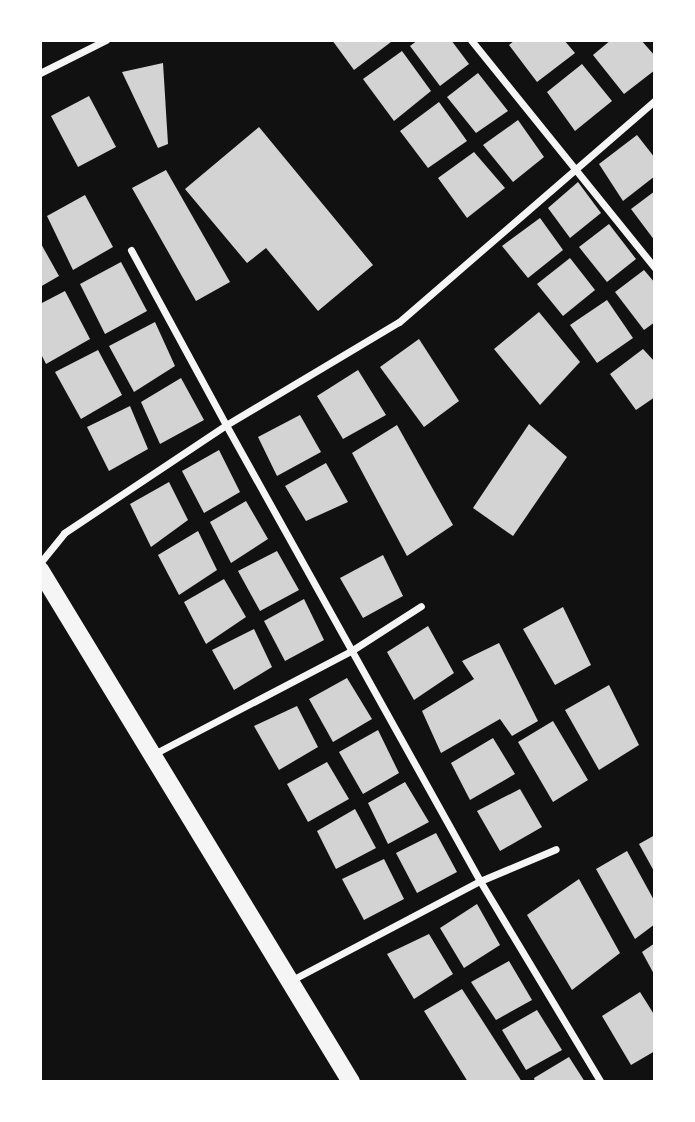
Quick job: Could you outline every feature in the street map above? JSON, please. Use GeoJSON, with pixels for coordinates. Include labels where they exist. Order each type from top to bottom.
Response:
{"type":"FeatureCollection","features":[{"type":"Feature","properties":{"kind":"main road"},"geometry":{"type":"LineString","coordinates":[[40,570],[287,982],[351,1082]]}},
{"type":"Feature","properties":{"kind":"street"},"geometry":{"type":"LineString","coordinates":[[40,73],[106,40]]}},
{"type":"Feature","properties":{"kind":"street"},"geometry":{"type":"LineString","coordinates":[[471,40],[578,169],[655,268]]}},
{"type":"Feature","properties":{"kind":"street"},"geometry":{"type":"LineString","coordinates":[[40,563],[64,533],[226,425],[399,322],[655,100]]}},
{"type":"Feature","properties":{"kind":"street"},"geometry":{"type":"LineString","coordinates":[[131,250],[480,881],[601,1082]]}},
{"type":"Feature","properties":{"kind":"street"},"geometry":{"type":"LineString","coordinates":[[151,755],[351,651],[421,606]]}},
{"type":"Feature","properties":{"kind":"street"},"geometry":{"type":"LineString","coordinates":[[287,982],[480,881],[555,849]]}},
{"type":"Feature","properties":{"kind":"building"},"geometry":{"type":"Polygon","coordinates":[[[332,40],[389,40],[391,42],[354,70],[332,40]]]}},
{"type":"Feature","properties":{"kind":"building"},"geometry":{"type":"Polygon","coordinates":[[[418,40],[451,40],[469,64],[440,86],[410,46],[418,40]]]}},
{"type":"Feature","properties":{"kind":"building"},"geometry":{"type":"Polygon","coordinates":[[[515,40],[564,40],[575,53],[537,82],[509,45],[515,40]]]}},
{"type":"Feature","properties":{"kind":"building"},"geometry":{"type":"Polygon","coordinates":[[[611,40],[641,40],[655,56],[655,70],[624,94],[593,55],[611,40]]]}},
{"type":"Feature","properties":{"kind":"building"},"geometry":{"type":"Polygon","coordinates":[[[402,51],[431,91],[394,121],[363,79],[402,51]]]}},
{"type":"Feature","properties":{"kind":"building"},"geometry":{"type":"Polygon","coordinates":[[[163,63],[168,144],[158,148],[122,72],[163,63]]]}},
{"type":"Feature","properties":{"kind":"building"},"geometry":{"type":"Polygon","coordinates":[[[582,64],[612,101],[575,131],[547,92],[582,64]]]}},
{"type":"Feature","properties":{"kind":"building"},"geometry":{"type":"Polygon","coordinates":[[[478,73],[508,111],[476,133],[447,97],[478,73]]]}},
{"type":"Feature","properties":{"kind":"building"},"geometry":{"type":"Polygon","coordinates":[[[89,96],[116,147],[78,167],[51,116],[89,96]]]}},
{"type":"Feature","properties":{"kind":"building"},"geometry":{"type":"Polygon","coordinates":[[[439,102],[467,141],[428,168],[400,131],[439,102]]]}},
{"type":"Feature","properties":{"kind":"building"},"geometry":{"type":"Polygon","coordinates":[[[518,120],[544,157],[513,182],[483,145],[518,120]]]}},
{"type":"Feature","properties":{"kind":"building"},"geometry":{"type":"Polygon","coordinates":[[[259,127],[373,265],[318,311],[266,248],[247,263],[185,189],[259,127]]]}},
{"type":"Feature","properties":{"kind":"building"},"geometry":{"type":"Polygon","coordinates":[[[637,135],[655,158],[655,176],[623,201],[599,164],[637,135]]]}},
{"type":"Feature","properties":{"kind":"building"},"geometry":{"type":"Polygon","coordinates":[[[474,152],[505,188],[467,218],[438,178],[474,152]]]}},
{"type":"Feature","properties":{"kind":"building"},"geometry":{"type":"Polygon","coordinates":[[[166,170],[230,282],[196,301],[132,188],[166,170]]]}},
{"type":"Feature","properties":{"kind":"building"},"geometry":{"type":"Polygon","coordinates":[[[578,182],[601,213],[570,238],[548,208],[578,182]]]}},
{"type":"Feature","properties":{"kind":"building"},"geometry":{"type":"Polygon","coordinates":[[[655,191],[655,241],[631,209],[655,191]]]}},
{"type":"Feature","properties":{"kind":"building"},"geometry":{"type":"Polygon","coordinates":[[[85,195],[113,247],[73,270],[47,216],[85,195]]]}},
{"type":"Feature","properties":{"kind":"building"},"geometry":{"type":"Polygon","coordinates":[[[540,218],[563,250],[528,278],[502,246],[540,218]]]}},
{"type":"Feature","properties":{"kind":"building"},"geometry":{"type":"Polygon","coordinates":[[[609,224],[636,259],[607,282],[579,247],[609,224]]]}},
{"type":"Feature","properties":{"kind":"building"},"geometry":{"type":"Polygon","coordinates":[[[40,242],[59,276],[40,287],[40,242]]]}},
{"type":"Feature","properties":{"kind":"building"},"geometry":{"type":"Polygon","coordinates":[[[570,258],[595,290],[563,316],[537,284],[570,258]]]}},
{"type":"Feature","properties":{"kind":"building"},"geometry":{"type":"Polygon","coordinates":[[[121,262],[147,311],[105,334],[80,284],[121,262]]]}},
{"type":"Feature","properties":{"kind":"building"},"geometry":{"type":"Polygon","coordinates":[[[644,270],[655,283],[655,322],[644,330],[615,292],[644,270]]]}},
{"type":"Feature","properties":{"kind":"building"},"geometry":{"type":"Polygon","coordinates":[[[65,291],[90,339],[46,364],[40,352],[40,304],[65,291]]]}},
{"type":"Feature","properties":{"kind":"building"},"geometry":{"type":"Polygon","coordinates":[[[607,300],[633,338],[597,363],[570,325],[607,300]]]}},
{"type":"Feature","properties":{"kind":"building"},"geometry":{"type":"Polygon","coordinates":[[[539,312],[580,362],[540,405],[494,349],[539,312]]]}},
{"type":"Feature","properties":{"kind":"building"},"geometry":{"type":"Polygon","coordinates":[[[155,322],[175,366],[134,392],[109,346],[155,322]]]}},
{"type":"Feature","properties":{"kind":"building"},"geometry":{"type":"Polygon","coordinates":[[[419,339],[459,401],[424,427],[380,367],[419,339]]]}},
{"type":"Feature","properties":{"kind":"building"},"geometry":{"type":"Polygon","coordinates":[[[643,349],[655,362],[655,397],[636,410],[610,374],[643,349]]]}},
{"type":"Feature","properties":{"kind":"building"},"geometry":{"type":"Polygon","coordinates":[[[98,350],[122,395],[81,419],[55,372],[98,350]]]}},
{"type":"Feature","properties":{"kind":"building"},"geometry":{"type":"Polygon","coordinates":[[[358,370],[386,415],[343,439],[317,396],[358,370]]]}},
{"type":"Feature","properties":{"kind":"building"},"geometry":{"type":"Polygon","coordinates":[[[181,378],[204,420],[160,444],[141,402],[181,378]]]}},
{"type":"Feature","properties":{"kind":"building"},"geometry":{"type":"Polygon","coordinates":[[[130,406],[148,449],[109,471],[87,427],[130,406]]]}},
{"type":"Feature","properties":{"kind":"building"},"geometry":{"type":"Polygon","coordinates":[[[300,415],[321,452],[277,476],[258,437],[300,415]]]}},
{"type":"Feature","properties":{"kind":"building"},"geometry":{"type":"Polygon","coordinates":[[[529,424],[567,457],[513,536],[473,508],[529,424]]]}},
{"type":"Feature","properties":{"kind":"building"},"geometry":{"type":"Polygon","coordinates":[[[397,425],[453,525],[407,556],[352,453],[397,425]]]}},
{"type":"Feature","properties":{"kind":"building"},"geometry":{"type":"Polygon","coordinates":[[[219,450],[240,492],[204,513],[182,471],[219,450]]]}},
{"type":"Feature","properties":{"kind":"building"},"geometry":{"type":"Polygon","coordinates":[[[326,463],[348,502],[306,521],[285,486],[326,463]]]}},
{"type":"Feature","properties":{"kind":"building"},"geometry":{"type":"Polygon","coordinates":[[[169,482],[188,520],[151,547],[130,504],[169,482]]]}},
{"type":"Feature","properties":{"kind":"building"},"geometry":{"type":"Polygon","coordinates":[[[246,501],[268,539],[231,563],[210,522],[246,501]]]}},
{"type":"Feature","properties":{"kind":"building"},"geometry":{"type":"Polygon","coordinates":[[[198,531],[217,570],[179,595],[158,555],[198,531]]]}},
{"type":"Feature","properties":{"kind":"building"},"geometry":{"type":"Polygon","coordinates":[[[277,551],[299,590],[260,611],[238,571],[277,551]]]}},
{"type":"Feature","properties":{"kind":"building"},"geometry":{"type":"Polygon","coordinates":[[[383,555],[403,596],[363,618],[340,578],[383,555]]]}},
{"type":"Feature","properties":{"kind":"building"},"geometry":{"type":"Polygon","coordinates":[[[224,579],[246,617],[206,644],[184,602],[224,579]]]}},
{"type":"Feature","properties":{"kind":"building"},"geometry":{"type":"Polygon","coordinates":[[[304,599],[324,640],[285,661],[264,621],[304,599]]]}},
{"type":"Feature","properties":{"kind":"building"},"geometry":{"type":"Polygon","coordinates":[[[563,607],[591,665],[555,685],[523,629],[563,607]]]}},
{"type":"Feature","properties":{"kind":"building"},"geometry":{"type":"Polygon","coordinates":[[[428,626],[454,673],[414,700],[387,652],[428,626]]]}},
{"type":"Feature","properties":{"kind":"building"},"geometry":{"type":"Polygon","coordinates":[[[254,629],[272,667],[234,690],[212,650],[254,629]]]}},
{"type":"Feature","properties":{"kind":"building"},"geometry":{"type":"Polygon","coordinates":[[[499,643],[538,721],[512,736],[500,719],[441,753],[422,711],[474,679],[462,661],[499,643]]]}},
{"type":"Feature","properties":{"kind":"building"},"geometry":{"type":"Polygon","coordinates":[[[347,678],[372,719],[333,742],[309,699],[347,678]]]}},
{"type":"Feature","properties":{"kind":"building"},"geometry":{"type":"Polygon","coordinates":[[[609,685],[639,745],[599,770],[565,710],[609,685]]]}},
{"type":"Feature","properties":{"kind":"building"},"geometry":{"type":"Polygon","coordinates":[[[297,706],[318,747],[279,770],[254,726],[297,706]]]}},
{"type":"Feature","properties":{"kind":"building"},"geometry":{"type":"Polygon","coordinates":[[[553,721],[588,780],[553,802],[518,742],[553,721]]]}},
{"type":"Feature","properties":{"kind":"building"},"geometry":{"type":"Polygon","coordinates":[[[378,730],[399,773],[363,794],[339,752],[378,730]]]}},
{"type":"Feature","properties":{"kind":"building"},"geometry":{"type":"Polygon","coordinates":[[[493,738],[515,774],[470,800],[451,763],[493,738]]]}},
{"type":"Feature","properties":{"kind":"building"},"geometry":{"type":"Polygon","coordinates":[[[327,762],[349,799],[308,822],[287,784],[327,762]]]}},
{"type":"Feature","properties":{"kind":"building"},"geometry":{"type":"Polygon","coordinates":[[[405,782],[429,822],[388,844],[368,803],[405,782]]]}},
{"type":"Feature","properties":{"kind":"building"},"geometry":{"type":"Polygon","coordinates":[[[520,789],[542,827],[500,851],[477,811],[520,789]]]}},
{"type":"Feature","properties":{"kind":"building"},"geometry":{"type":"Polygon","coordinates":[[[355,809],[376,848],[336,869],[317,831],[355,809]]]}},
{"type":"Feature","properties":{"kind":"building"},"geometry":{"type":"Polygon","coordinates":[[[436,833],[457,872],[417,893],[396,853],[436,833]]]}},
{"type":"Feature","properties":{"kind":"building"},"geometry":{"type":"Polygon","coordinates":[[[655,835],[655,873],[639,844],[655,835]]]}},
{"type":"Feature","properties":{"kind":"building"},"geometry":{"type":"Polygon","coordinates":[[[627,851],[655,902],[655,924],[635,939],[596,869],[627,851]]]}},
{"type":"Feature","properties":{"kind":"building"},"geometry":{"type":"Polygon","coordinates":[[[384,859],[404,899],[364,920],[342,879],[384,859]]]}},
{"type":"Feature","properties":{"kind":"building"},"geometry":{"type":"Polygon","coordinates":[[[579,879],[620,953],[572,990],[527,915],[579,879]]]}},
{"type":"Feature","properties":{"kind":"building"},"geometry":{"type":"Polygon","coordinates":[[[477,904],[500,945],[464,968],[440,928],[477,904]]]}},
{"type":"Feature","properties":{"kind":"building"},"geometry":{"type":"Polygon","coordinates":[[[429,934],[453,974],[414,999],[387,954],[429,934]]]}},
{"type":"Feature","properties":{"kind":"building"},"geometry":{"type":"Polygon","coordinates":[[[655,943],[655,976],[642,952],[655,943]]]}},
{"type":"Feature","properties":{"kind":"building"},"geometry":{"type":"Polygon","coordinates":[[[509,961],[532,1000],[496,1020],[471,982],[509,961]]]}},
{"type":"Feature","properties":{"kind":"building"},"geometry":{"type":"Polygon","coordinates":[[[462,989],[522,1082],[468,1082],[424,1011],[462,989]]]}},
{"type":"Feature","properties":{"kind":"building"},"geometry":{"type":"Polygon","coordinates":[[[640,992],[655,1016],[655,1051],[631,1065],[602,1016],[640,992]]]}},
{"type":"Feature","properties":{"kind":"building"},"geometry":{"type":"Polygon","coordinates":[[[537,1010],[562,1050],[526,1070],[502,1030],[537,1010]]]}},
{"type":"Feature","properties":{"kind":"building"},"geometry":{"type":"Polygon","coordinates":[[[569,1057],[585,1082],[535,1082],[534,1078],[569,1057]]]}}]}
